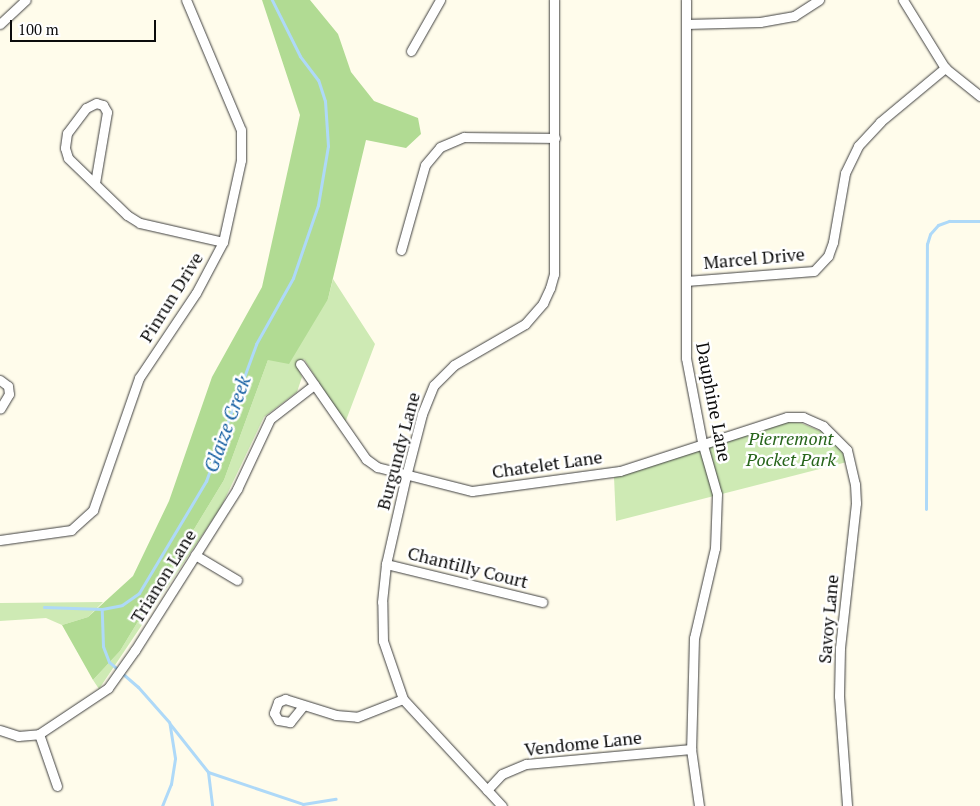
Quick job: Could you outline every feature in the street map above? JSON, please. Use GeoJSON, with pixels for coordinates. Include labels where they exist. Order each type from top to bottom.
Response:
{"type":"FeatureCollection","features":[{"type":"Feature","properties":{"kind":"street"},"geometry":{"type":"LineString","coordinates":[[0,24],[26,0]]}},
{"type":"Feature","properties":{"kind":"street","name":"Pinrun Drive"},"geometry":{"type":"LineString","coordinates":[[0,540],[62,533],[84,521],[94,510],[139,378],[196,293],[222,242],[240,160],[242,130],[186,0]]}},
{"type":"Feature","properties":{"kind":"street"},"geometry":{"type":"LineString","coordinates":[[411,51],[440,0]]}},
{"type":"Feature","properties":{"kind":"street","name":"Burgundy Lane"},"geometry":{"type":"LineString","coordinates":[[502,806],[403,699],[390,668],[381,628],[386,564],[422,414],[434,385],[454,365],[525,324],[543,303],[554,274],[554,0]]}},
{"type":"Feature","properties":{"kind":"street","name":"Dauphine Lane"},"geometry":{"type":"LineString","coordinates":[[686,0],[686,358],[702,442],[717,494],[715,548],[694,638],[691,749],[699,806]]}},
{"type":"Feature","properties":{"kind":"street"},"geometry":{"type":"LineString","coordinates":[[686,24],[760,22],[794,16],[819,0]]}},
{"type":"Feature","properties":{"kind":"street"},"geometry":{"type":"LineString","coordinates":[[902,0],[945,68],[980,96]]}},
{"type":"Feature","properties":{"kind":"street","name":"Marcel Drive"},"geometry":{"type":"LineString","coordinates":[[686,280],[814,271],[828,256],[833,242],[845,174],[858,146],[880,122],[945,68]]}},
{"type":"Feature","properties":{"kind":"street"},"geometry":{"type":"LineString","coordinates":[[95,183],[107,112],[103,105],[96,103],[86,108],[67,133],[65,148],[68,158],[126,215],[140,223],[222,242]]}},
{"type":"Feature","properties":{"kind":"street"},"geometry":{"type":"LineString","coordinates":[[401,250],[425,165],[440,147],[464,137],[555,138]]}},
{"type":"Feature","properties":{"kind":"street","name":"Chatelet Lane"},"geometry":{"type":"LineString","coordinates":[[300,364],[366,459],[385,471],[472,491],[620,471],[702,442],[787,417],[816,422],[839,439]]}},
{"type":"Feature","properties":{"kind":"street"},"geometry":{"type":"LineString","coordinates":[[0,380],[8,386],[9,394],[0,409]]}},
{"type":"Feature","properties":{"kind":"street","name":"Trianon Lane"},"geometry":{"type":"LineString","coordinates":[[39,734],[108,688],[135,650],[237,489],[270,418],[314,385]]}},
{"type":"Feature","properties":{"kind":"street","name":"Savoy Lane"},"geometry":{"type":"LineString","coordinates":[[839,439],[852,462],[856,503],[840,648],[839,696],[847,806]]}},
{"type":"Feature","properties":{"kind":"street"},"geometry":{"type":"LineString","coordinates":[[195,554],[237,580]]}},
{"type":"Feature","properties":{"kind":"street","name":"Chantilly Court"},"geometry":{"type":"LineString","coordinates":[[386,564],[542,602]]}},
{"type":"Feature","properties":{"kind":"street"},"geometry":{"type":"LineString","coordinates":[[303,706],[336,715],[357,717],[403,699]]}},
{"type":"Feature","properties":{"kind":"street"},"geometry":{"type":"LineString","coordinates":[[0,730],[18,736],[39,734],[57,786]]}},
{"type":"Feature","properties":{"kind":"street","name":"Vendome Lane"},"geometry":{"type":"LineString","coordinates":[[487,790],[502,774],[526,764],[691,749]]}},
{"type":"Feature","properties":{"kind":"green space"},"geometry":{"type":"Polygon","coordinates":[[[262,0],[310,0],[338,34],[351,72],[374,101],[418,118],[421,134],[406,148],[366,140],[328,299],[289,364],[268,360],[224,480],[120,651],[93,680],[62,625],[88,617],[133,576],[169,501],[212,377],[262,287],[300,115],[262,0]]]}},
{"type":"Feature","properties":{"kind":"green space"},"geometry":{"type":"Polygon","coordinates":[[[333,279],[375,344],[345,423],[304,359],[297,366],[302,377],[297,392],[264,417],[221,507],[99,689],[93,680],[120,651],[224,480],[268,360],[328,299],[333,279]]]}},
{"type":"Feature","properties":{"kind":"green space","name":"Pierremont Pocket Park"},"geometry":{"type":"Polygon","coordinates":[[[787,422],[801,423],[825,433],[841,450],[847,462],[616,521],[614,477],[787,422]]]}},
{"type":"Feature","properties":{"kind":"green space"},"geometry":{"type":"Polygon","coordinates":[[[103,602],[88,617],[62,625],[46,618],[0,621],[0,603],[103,602]]]}},
{"type":"Feature","properties":{"kind":"waterway","name":"Glaize Creek"},"geometry":{"type":"LineString","coordinates":[[162,806],[171,784],[175,758],[169,722],[138,687],[109,662],[103,646],[102,609],[122,605],[139,593],[206,481],[256,344],[293,278],[318,205],[328,146],[325,101],[318,80],[300,56],[272,0]]}},
{"type":"Feature","properties":{"kind":"waterway"},"geometry":{"type":"LineString","coordinates":[[926,509],[927,244],[930,234],[938,225],[949,221],[980,221]]}},
{"type":"Feature","properties":{"kind":"waterway"},"geometry":{"type":"LineString","coordinates":[[44,607],[102,609]]}},
{"type":"Feature","properties":{"kind":"waterway"},"geometry":{"type":"LineString","coordinates":[[170,724],[208,772],[303,804],[336,799]]}},
{"type":"Feature","properties":{"kind":"waterway"},"geometry":{"type":"LineString","coordinates":[[208,772],[212,806]]}}]}
